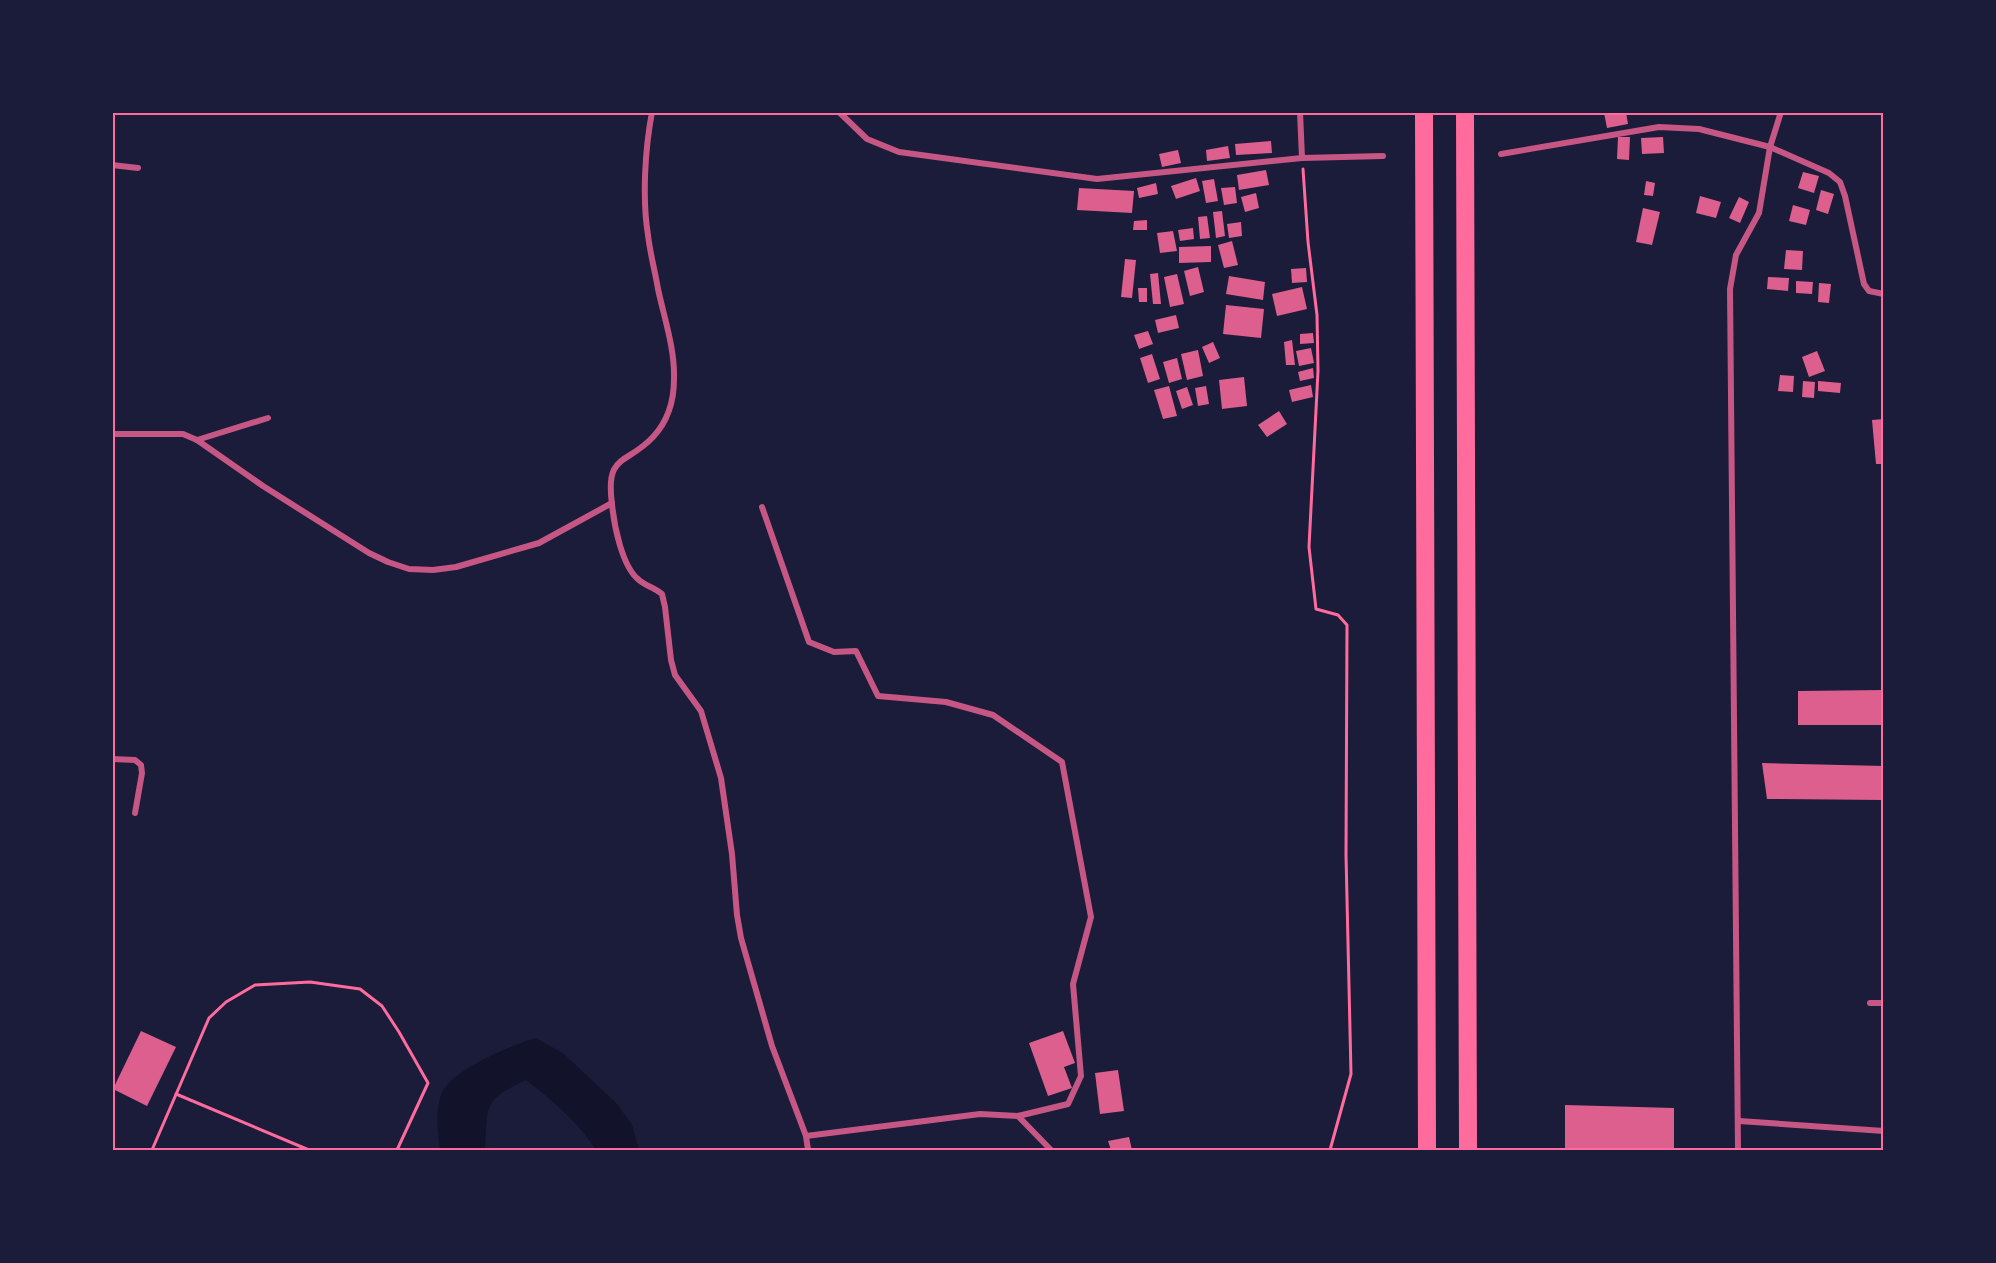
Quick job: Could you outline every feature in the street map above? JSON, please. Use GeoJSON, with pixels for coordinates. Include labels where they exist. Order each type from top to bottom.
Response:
{"type":"FeatureCollection","features":[{"type":"Feature","properties":{"kind":"highway"},"geometry":{"type":"LineString","coordinates":[[1424,112],[1427,1150]]}},
{"type":"Feature","properties":{"kind":"highway"},"geometry":{"type":"LineString","coordinates":[[1465,112],[1468,1150]]}},
{"type":"Feature","properties":{"kind":"street"},"geometry":{"type":"LineString","coordinates":[[652,112],[645,174],[647,233],[675,377],[667,418],[653,437],[621,459],[615,467],[611,480],[612,503],[618,536],[630,571],[638,580],[662,594],[675,675],[701,711],[708,733],[721,778],[741,938],[772,1046],[807,1136],[808,1150]]}},
{"type":"Feature","properties":{"kind":"street"},"geometry":{"type":"LineString","coordinates":[[839,112],[867,139],[899,152],[1097,179],[1302,158],[1383,156]]}},
{"type":"Feature","properties":{"kind":"street"},"geometry":{"type":"LineString","coordinates":[[1300,112],[1302,158]]}},
{"type":"Feature","properties":{"kind":"street"},"geometry":{"type":"LineString","coordinates":[[1738,1150],[1730,289],[1736,255],[1759,213],[1770,147],[1781,112]]}},
{"type":"Feature","properties":{"kind":"street"},"geometry":{"type":"LineString","coordinates":[[1501,154],[1659,127],[1699,129],[1770,147],[1829,173],[1840,182],[1864,284],[1869,291],[1884,294]]}},
{"type":"Feature","properties":{"kind":"street"},"geometry":{"type":"LineString","coordinates":[[112,165],[138,168]]}},
{"type":"Feature","properties":{"kind":"street"},"geometry":{"type":"LineString","coordinates":[[197,440],[268,418]]}},
{"type":"Feature","properties":{"kind":"street"},"geometry":{"type":"LineString","coordinates":[[112,434],[183,435],[197,440],[263,486],[369,553],[409,569],[433,570],[456,567],[539,543],[612,503]]}},
{"type":"Feature","properties":{"kind":"street"},"geometry":{"type":"LineString","coordinates":[[762,507],[809,642],[834,652],[856,651],[878,696],[946,702],[993,715],[1062,762],[1091,917],[1073,984],[1081,1076],[1068,1104],[1018,1116],[980,1114],[807,1136]]}},
{"type":"Feature","properties":{"kind":"street"},"geometry":{"type":"LineString","coordinates":[[112,759],[135,760],[141,765],[142,773],[135,813]]}},
{"type":"Feature","properties":{"kind":"street"},"geometry":{"type":"LineString","coordinates":[[1870,1003],[1884,1003]]}},
{"type":"Feature","properties":{"kind":"street"},"geometry":{"type":"LineString","coordinates":[[1018,1116],[1051,1150]]}},
{"type":"Feature","properties":{"kind":"street"},"geometry":{"type":"LineString","coordinates":[[1738,1121],[1884,1131]]}},
{"type":"Feature","properties":{"kind":"path"},"geometry":{"type":"LineString","coordinates":[[1302,158],[1308,242],[1317,315],[1318,371],[1309,547],[1316,609],[1338,615],[1347,625],[1346,855],[1351,1074],[1330,1150]]}},
{"type":"Feature","properties":{"kind":"path"},"geometry":{"type":"LineString","coordinates":[[152,1150],[209,1018],[226,1002],[255,985],[310,982],[360,989],[382,1006],[428,1083],[397,1150]]}},
{"type":"Feature","properties":{"kind":"path"},"geometry":{"type":"LineString","coordinates":[[176,1095],[309,1150]]}},
{"type":"Feature","properties":{"kind":"shaded area"},"geometry":{"type":"Polygon","coordinates":[[[536,1038],[564,1054],[617,1104],[632,1125],[639,1150],[596,1150],[564,1112],[526,1080],[494,1099],[486,1123],[485,1150],[440,1150],[438,1109],[441,1095],[447,1086],[456,1077],[483,1060],[512,1046],[536,1038]]]}},
{"type":"Feature","properties":{"kind":"building"},"geometry":{"type":"Polygon","coordinates":[[[1626,112],[1628,124],[1607,128],[1604,113],[1626,112]]]}},
{"type":"Feature","properties":{"kind":"building"},"geometry":{"type":"Polygon","coordinates":[[[1618,137],[1630,137],[1629,160],[1617,159],[1618,137]]]}},
{"type":"Feature","properties":{"kind":"building"},"geometry":{"type":"Polygon","coordinates":[[[1663,137],[1664,153],[1642,154],[1641,138],[1663,137]]]}},
{"type":"Feature","properties":{"kind":"building"},"geometry":{"type":"Polygon","coordinates":[[[1271,141],[1272,153],[1236,155],[1235,144],[1271,141]]]}},
{"type":"Feature","properties":{"kind":"building"},"geometry":{"type":"Polygon","coordinates":[[[1228,146],[1230,158],[1207,161],[1206,150],[1228,146]]]}},
{"type":"Feature","properties":{"kind":"building"},"geometry":{"type":"Polygon","coordinates":[[[1178,150],[1181,163],[1162,167],[1159,154],[1178,150]]]}},
{"type":"Feature","properties":{"kind":"building"},"geometry":{"type":"Polygon","coordinates":[[[1266,170],[1269,185],[1239,190],[1237,175],[1266,170]]]}},
{"type":"Feature","properties":{"kind":"building"},"geometry":{"type":"Polygon","coordinates":[[[1803,172],[1819,176],[1814,193],[1798,188],[1803,172]]]}},
{"type":"Feature","properties":{"kind":"building"},"geometry":{"type":"Polygon","coordinates":[[[1196,178],[1200,191],[1176,199],[1171,186],[1196,178]]]}},
{"type":"Feature","properties":{"kind":"building"},"geometry":{"type":"Polygon","coordinates":[[[1214,179],[1218,201],[1206,203],[1202,181],[1214,179]]]}},
{"type":"Feature","properties":{"kind":"building"},"geometry":{"type":"Polygon","coordinates":[[[1646,181],[1655,183],[1653,196],[1644,195],[1646,181]]]}},
{"type":"Feature","properties":{"kind":"building"},"geometry":{"type":"Polygon","coordinates":[[[1156,183],[1158,194],[1139,198],[1137,188],[1156,183]]]}},
{"type":"Feature","properties":{"kind":"building"},"geometry":{"type":"Polygon","coordinates":[[[1235,187],[1237,203],[1224,205],[1221,188],[1235,187]]]}},
{"type":"Feature","properties":{"kind":"building"},"geometry":{"type":"Polygon","coordinates":[[[1079,188],[1134,191],[1132,213],[1077,210],[1079,188]]]}},
{"type":"Feature","properties":{"kind":"building"},"geometry":{"type":"Polygon","coordinates":[[[1821,190],[1834,194],[1828,214],[1816,210],[1821,190]]]}},
{"type":"Feature","properties":{"kind":"building"},"geometry":{"type":"Polygon","coordinates":[[[1256,193],[1259,208],[1245,212],[1241,197],[1256,193]]]}},
{"type":"Feature","properties":{"kind":"building"},"geometry":{"type":"Polygon","coordinates":[[[1700,196],[1721,202],[1716,218],[1696,213],[1700,196]]]}},
{"type":"Feature","properties":{"kind":"building"},"geometry":{"type":"Polygon","coordinates":[[[1739,197],[1749,202],[1740,223],[1729,218],[1739,197]]]}},
{"type":"Feature","properties":{"kind":"building"},"geometry":{"type":"Polygon","coordinates":[[[1793,205],[1810,210],[1806,225],[1789,221],[1793,205]]]}},
{"type":"Feature","properties":{"kind":"building"},"geometry":{"type":"Polygon","coordinates":[[[1643,208],[1660,212],[1652,245],[1636,242],[1643,208]]]}},
{"type":"Feature","properties":{"kind":"building"},"geometry":{"type":"Polygon","coordinates":[[[1222,211],[1225,236],[1216,238],[1213,212],[1222,211]]]}},
{"type":"Feature","properties":{"kind":"building"},"geometry":{"type":"Polygon","coordinates":[[[1207,216],[1210,238],[1200,239],[1198,217],[1207,216]]]}},
{"type":"Feature","properties":{"kind":"building"},"geometry":{"type":"Polygon","coordinates":[[[1147,220],[1147,230],[1133,230],[1134,221],[1147,220]]]}},
{"type":"Feature","properties":{"kind":"building"},"geometry":{"type":"Polygon","coordinates":[[[1241,222],[1242,236],[1229,238],[1227,224],[1241,222]]]}},
{"type":"Feature","properties":{"kind":"building"},"geometry":{"type":"Polygon","coordinates":[[[1193,228],[1194,239],[1180,241],[1178,230],[1193,228]]]}},
{"type":"Feature","properties":{"kind":"building"},"geometry":{"type":"Polygon","coordinates":[[[1173,231],[1177,251],[1160,253],[1157,233],[1173,231]]]}},
{"type":"Feature","properties":{"kind":"building"},"geometry":{"type":"Polygon","coordinates":[[[1232,241],[1238,265],[1224,268],[1218,245],[1232,241]]]}},
{"type":"Feature","properties":{"kind":"building"},"geometry":{"type":"Polygon","coordinates":[[[1211,246],[1211,262],[1179,263],[1179,247],[1211,246]]]}},
{"type":"Feature","properties":{"kind":"building"},"geometry":{"type":"Polygon","coordinates":[[[1786,250],[1803,251],[1802,270],[1784,269],[1786,250]]]}},
{"type":"Feature","properties":{"kind":"building"},"geometry":{"type":"Polygon","coordinates":[[[1125,259],[1136,260],[1132,298],[1121,297],[1125,259]]]}},
{"type":"Feature","properties":{"kind":"building"},"geometry":{"type":"Polygon","coordinates":[[[1198,267],[1204,292],[1190,296],[1184,271],[1198,267]]]}},
{"type":"Feature","properties":{"kind":"building"},"geometry":{"type":"Polygon","coordinates":[[[1306,268],[1307,282],[1292,283],[1291,269],[1306,268]]]}},
{"type":"Feature","properties":{"kind":"building"},"geometry":{"type":"Polygon","coordinates":[[[1158,273],[1161,304],[1153,304],[1150,274],[1158,273]]]}},
{"type":"Feature","properties":{"kind":"building"},"geometry":{"type":"Polygon","coordinates":[[[1177,274],[1184,304],[1170,307],[1164,277],[1177,274]]]}},
{"type":"Feature","properties":{"kind":"building"},"geometry":{"type":"Polygon","coordinates":[[[1229,276],[1265,282],[1263,300],[1226,294],[1229,276]]]}},
{"type":"Feature","properties":{"kind":"building"},"geometry":{"type":"Polygon","coordinates":[[[1768,277],[1789,278],[1788,291],[1767,289],[1768,277]]]}},
{"type":"Feature","properties":{"kind":"building"},"geometry":{"type":"Polygon","coordinates":[[[1796,281],[1813,282],[1812,294],[1796,293],[1796,281]]]}},
{"type":"Feature","properties":{"kind":"building"},"geometry":{"type":"Polygon","coordinates":[[[1819,283],[1831,284],[1829,303],[1818,302],[1819,283]]]}},
{"type":"Feature","properties":{"kind":"building"},"geometry":{"type":"Polygon","coordinates":[[[1302,287],[1307,309],[1277,316],[1272,294],[1302,287]]]}},
{"type":"Feature","properties":{"kind":"building"},"geometry":{"type":"Polygon","coordinates":[[[1138,288],[1147,288],[1147,302],[1139,302],[1138,288]]]}},
{"type":"Feature","properties":{"kind":"building"},"geometry":{"type":"Polygon","coordinates":[[[1226,305],[1264,309],[1261,338],[1223,334],[1226,305]]]}},
{"type":"Feature","properties":{"kind":"building"},"geometry":{"type":"Polygon","coordinates":[[[1176,315],[1179,328],[1158,333],[1155,320],[1176,315]]]}},
{"type":"Feature","properties":{"kind":"building"},"geometry":{"type":"Polygon","coordinates":[[[1148,331],[1153,344],[1139,349],[1134,335],[1148,331]]]}},
{"type":"Feature","properties":{"kind":"building"},"geometry":{"type":"Polygon","coordinates":[[[1313,333],[1314,343],[1300,344],[1300,334],[1313,333]]]}},
{"type":"Feature","properties":{"kind":"building"},"geometry":{"type":"Polygon","coordinates":[[[1292,340],[1295,365],[1286,365],[1284,342],[1292,340]]]}},
{"type":"Feature","properties":{"kind":"building"},"geometry":{"type":"Polygon","coordinates":[[[1213,342],[1220,358],[1209,363],[1202,347],[1213,342]]]}},
{"type":"Feature","properties":{"kind":"building"},"geometry":{"type":"Polygon","coordinates":[[[1311,348],[1314,363],[1299,366],[1296,351],[1311,348]]]}},
{"type":"Feature","properties":{"kind":"building"},"geometry":{"type":"Polygon","coordinates":[[[1198,350],[1203,376],[1187,380],[1181,354],[1198,350]]]}},
{"type":"Feature","properties":{"kind":"building"},"geometry":{"type":"Polygon","coordinates":[[[1817,351],[1825,371],[1809,377],[1802,357],[1817,351]]]}},
{"type":"Feature","properties":{"kind":"building"},"geometry":{"type":"Polygon","coordinates":[[[1152,354],[1160,379],[1148,383],[1140,358],[1152,354]]]}},
{"type":"Feature","properties":{"kind":"building"},"geometry":{"type":"Polygon","coordinates":[[[1177,358],[1182,379],[1169,383],[1163,362],[1177,358]]]}},
{"type":"Feature","properties":{"kind":"building"},"geometry":{"type":"Polygon","coordinates":[[[1313,368],[1314,378],[1300,381],[1298,372],[1313,368]]]}},
{"type":"Feature","properties":{"kind":"building"},"geometry":{"type":"Polygon","coordinates":[[[1780,375],[1794,376],[1793,392],[1778,391],[1780,375]]]}},
{"type":"Feature","properties":{"kind":"building"},"geometry":{"type":"Polygon","coordinates":[[[1244,377],[1247,406],[1222,409],[1219,380],[1244,377]]]}},
{"type":"Feature","properties":{"kind":"building"},"geometry":{"type":"Polygon","coordinates":[[[1803,381],[1815,382],[1814,398],[1802,397],[1803,381]]]}},
{"type":"Feature","properties":{"kind":"building"},"geometry":{"type":"Polygon","coordinates":[[[1818,381],[1841,383],[1840,393],[1818,391],[1818,381]]]}},
{"type":"Feature","properties":{"kind":"building"},"geometry":{"type":"Polygon","coordinates":[[[1311,385],[1313,397],[1292,402],[1289,390],[1311,385]]]}},
{"type":"Feature","properties":{"kind":"building"},"geometry":{"type":"Polygon","coordinates":[[[1169,386],[1177,416],[1163,419],[1154,390],[1169,386]]]}},
{"type":"Feature","properties":{"kind":"building"},"geometry":{"type":"Polygon","coordinates":[[[1206,386],[1209,404],[1198,406],[1195,388],[1206,386]]]}},
{"type":"Feature","properties":{"kind":"building"},"geometry":{"type":"Polygon","coordinates":[[[1187,387],[1193,405],[1182,409],[1176,391],[1187,387]]]}},
{"type":"Feature","properties":{"kind":"building"},"geometry":{"type":"Polygon","coordinates":[[[1279,411],[1287,424],[1267,437],[1258,425],[1279,411]]]}},
{"type":"Feature","properties":{"kind":"building"},"geometry":{"type":"Polygon","coordinates":[[[1884,419],[1884,464],[1876,464],[1872,420],[1884,419]]]}},
{"type":"Feature","properties":{"kind":"building"},"geometry":{"type":"Polygon","coordinates":[[[1884,690],[1884,725],[1798,725],[1798,691],[1884,690]]]}},
{"type":"Feature","properties":{"kind":"building"},"geometry":{"type":"Polygon","coordinates":[[[1762,763],[1884,766],[1884,800],[1767,799],[1762,763]]]}},
{"type":"Feature","properties":{"kind":"building"},"geometry":{"type":"Polygon","coordinates":[[[141,1031],[176,1047],[147,1106],[113,1089],[141,1031]]]}},
{"type":"Feature","properties":{"kind":"building"},"geometry":{"type":"Polygon","coordinates":[[[1063,1031],[1075,1063],[1064,1067],[1072,1088],[1048,1096],[1029,1043],[1063,1031]]]}},
{"type":"Feature","properties":{"kind":"building"},"geometry":{"type":"Polygon","coordinates":[[[1118,1070],[1124,1111],[1100,1114],[1095,1073],[1118,1070]]]}},
{"type":"Feature","properties":{"kind":"building"},"geometry":{"type":"Polygon","coordinates":[[[1565,1105],[1674,1108],[1674,1150],[1565,1150],[1565,1105]]]}},
{"type":"Feature","properties":{"kind":"building"},"geometry":{"type":"Polygon","coordinates":[[[1129,1137],[1132,1150],[1111,1150],[1108,1141],[1129,1137]]]}}]}
